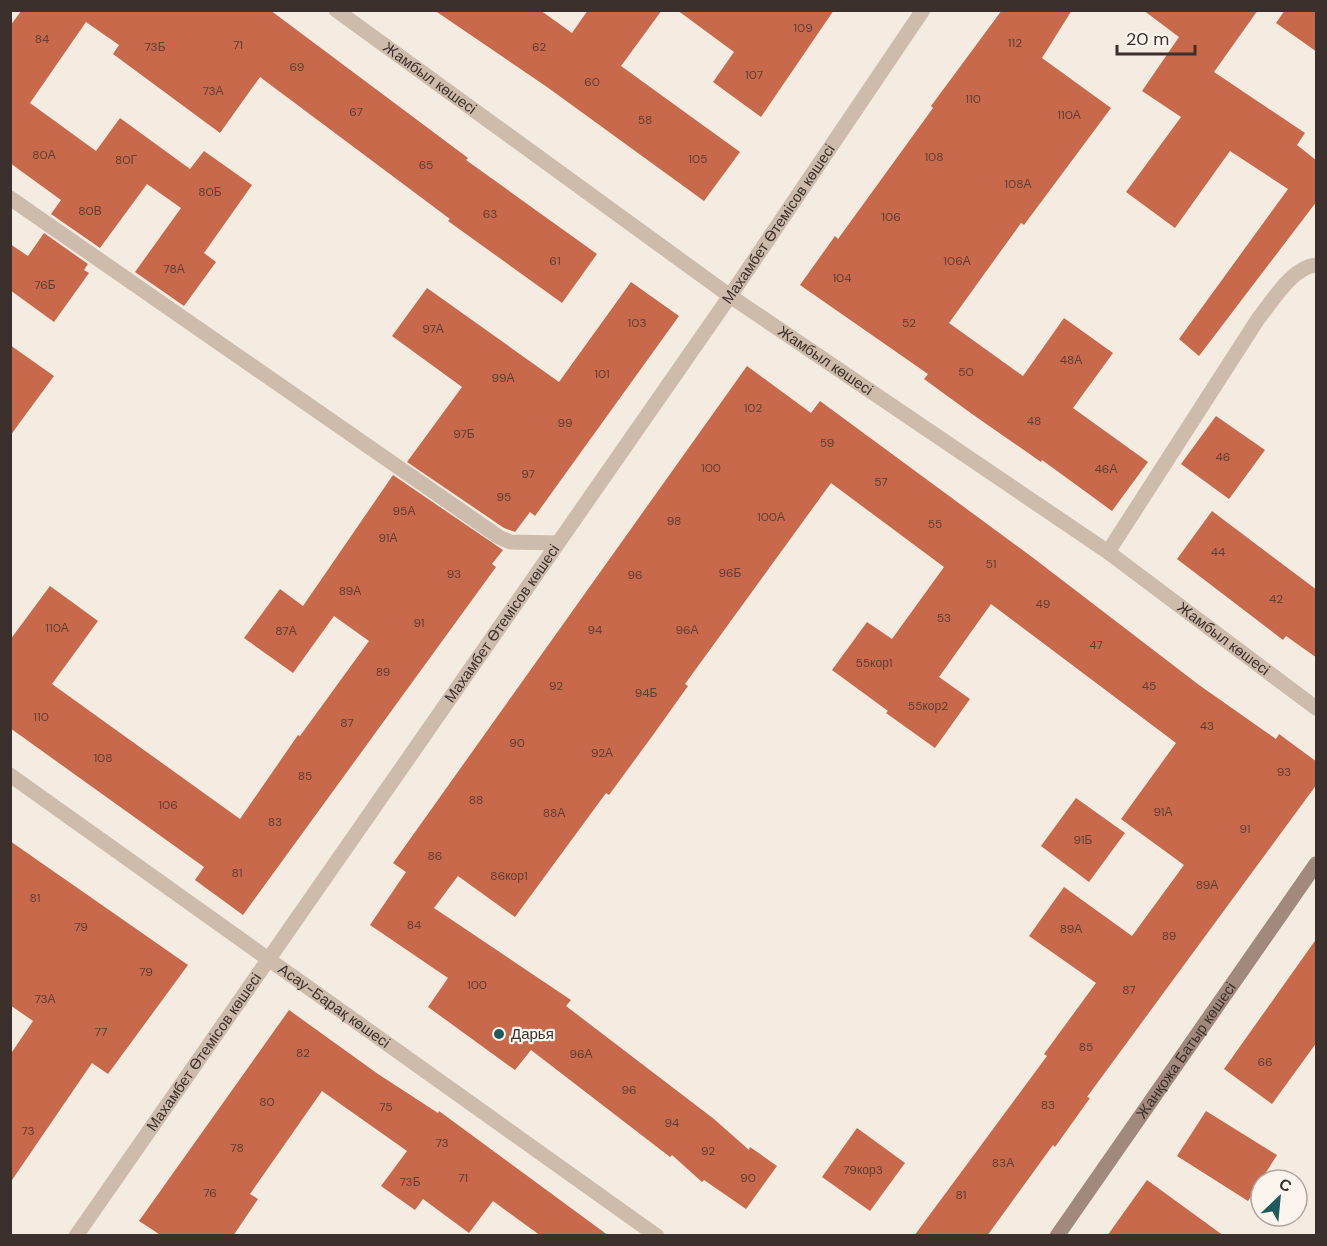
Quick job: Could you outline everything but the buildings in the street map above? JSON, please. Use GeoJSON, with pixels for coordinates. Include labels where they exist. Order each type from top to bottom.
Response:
{"type":"FeatureCollection","features":[{"type":"Feature","properties":{"kind":"main road","name":"Жанқожа Батыр көшесі"},"geometry":{"type":"LineString","coordinates":[[1057,1236],[1317,864]]}},
{"type":"Feature","properties":{"kind":"street","name":"Жамбыл көшесі"},"geometry":{"type":"LineString","coordinates":[[336,10],[730,296],[1108,552],[1317,708]]}},
{"type":"Feature","properties":{"kind":"street","name":"Махамбет Өтемісов көшесі"},"geometry":{"type":"LineString","coordinates":[[75,1236],[730,296],[923,10]]}},
{"type":"Feature","properties":{"kind":"street"},"geometry":{"type":"LineString","coordinates":[[10,198],[499,537],[510,542],[558,543]]}},
{"type":"Feature","properties":{"kind":"street"},"geometry":{"type":"LineString","coordinates":[[1108,552],[1258,320],[1286,284],[1308,266],[1317,265]]}},
{"type":"Feature","properties":{"kind":"street","name":"Асау-Барақ көшесі"},"geometry":{"type":"LineString","coordinates":[[10,775],[657,1236]]}},
{"type":"Feature","properties":{"kind":"place","name":"Дарья"},"geometry":{"type":"Point","coordinates":[499,1034]}}]}
